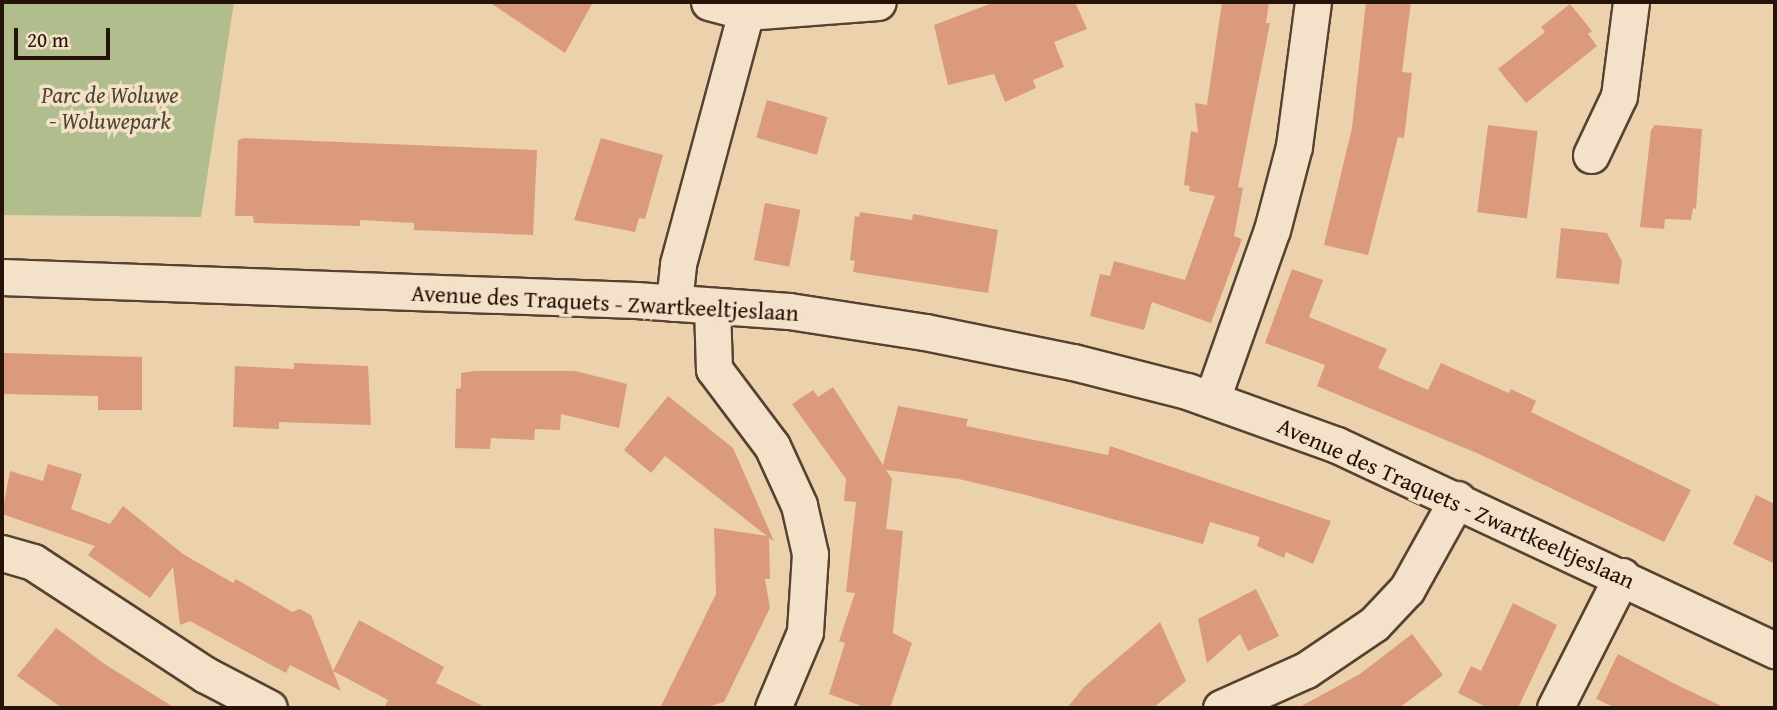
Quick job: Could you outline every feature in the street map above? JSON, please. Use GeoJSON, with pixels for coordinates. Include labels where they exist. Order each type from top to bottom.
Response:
{"type":"FeatureCollection","features":[{"type":"Feature","properties":{"kind":"street"},"geometry":{"type":"LineString","coordinates":[[709,2],[747,12],[878,2]]}},
{"type":"Feature","properties":{"kind":"street"},"geometry":{"type":"LineString","coordinates":[[1212,399],[1272,230],[1291,158],[1312,2]]}},
{"type":"Feature","properties":{"kind":"street"},"geometry":{"type":"LineString","coordinates":[[1591,155],[1619,96],[1631,2]]}},
{"type":"Feature","properties":{"kind":"street"},"geometry":{"type":"LineString","coordinates":[[674,303],[678,264],[747,12]]}},
{"type":"Feature","properties":{"kind":"street","name":"Avenue des Traquets - Zwartkeeltjeslaan"},"geometry":{"type":"LineString","coordinates":[[2,277],[674,303],[789,311],[925,332],[1073,362],[1212,399],[1337,445],[1622,576],[1775,650]]}},
{"type":"Feature","properties":{"kind":"street"},"geometry":{"type":"LineString","coordinates":[[712,306],[714,369],[772,446],[799,505],[810,555],[805,632],[773,708]]}},
{"type":"Feature","properties":{"kind":"street"},"geometry":{"type":"LineString","coordinates":[[1221,708],[1306,670],[1374,624],[1407,589],[1457,499]]}},
{"type":"Feature","properties":{"kind":"street"},"geometry":{"type":"LineString","coordinates":[[2,553],[33,562],[206,675],[269,708]]}},
{"type":"Feature","properties":{"kind":"street"},"geometry":{"type":"LineString","coordinates":[[1555,708],[1622,576]]}},
{"type":"Feature","properties":{"kind":"green space","name":"Parc de Woluwe - Woluwepark"},"geometry":{"type":"Polygon","coordinates":[[[2,2],[234,2],[201,217],[2,215],[2,2]]]}},
{"type":"Feature","properties":{"kind":"building"},"geometry":{"type":"Polygon","coordinates":[[[489,2],[593,2],[565,53],[489,2]]]}},
{"type":"Feature","properties":{"kind":"building"},"geometry":{"type":"Polygon","coordinates":[[[995,2],[1075,2],[1087,29],[1054,42],[1064,67],[1033,80],[1036,88],[1005,102],[994,74],[948,85],[934,25],[995,2]]]}},
{"type":"Feature","properties":{"kind":"building"},"geometry":{"type":"Polygon","coordinates":[[[1222,2],[1269,2],[1266,23],[1270,23],[1238,187],[1243,188],[1234,236],[1242,239],[1211,323],[1152,302],[1144,330],[1090,316],[1100,274],[1110,276],[1114,261],[1185,280],[1215,196],[1189,191],[1190,186],[1184,185],[1191,131],[1198,133],[1195,103],[1207,105],[1222,2]]]}},
{"type":"Feature","properties":{"kind":"building"},"geometry":{"type":"Polygon","coordinates":[[[1366,2],[1411,2],[1402,72],[1412,73],[1404,138],[1398,137],[1368,255],[1324,245],[1352,128],[1366,2]]]}},
{"type":"Feature","properties":{"kind":"building"},"geometry":{"type":"Polygon","coordinates":[[[1570,4],[1592,31],[1588,34],[1597,46],[1526,103],[1498,69],[1545,32],[1541,27],[1570,4]]]}},
{"type":"Feature","properties":{"kind":"building"},"geometry":{"type":"Polygon","coordinates":[[[767,100],[828,117],[817,155],[756,137],[767,100]]]}},
{"type":"Feature","properties":{"kind":"building"},"geometry":{"type":"Polygon","coordinates":[[[1488,125],[1538,131],[1527,218],[1477,212],[1488,125]]]}},
{"type":"Feature","properties":{"kind":"building"},"geometry":{"type":"Polygon","coordinates":[[[1655,125],[1702,129],[1696,209],[1693,208],[1691,220],[1665,219],[1664,229],[1640,227],[1651,130],[1655,125]]]}},
{"type":"Feature","properties":{"kind":"building"},"geometry":{"type":"Polygon","coordinates":[[[244,138],[537,150],[533,235],[414,230],[414,223],[360,220],[360,226],[254,223],[253,216],[235,216],[238,140],[244,138]]]}},
{"type":"Feature","properties":{"kind":"building"},"geometry":{"type":"Polygon","coordinates":[[[601,138],[663,155],[645,219],[639,218],[635,232],[574,220],[601,138]]]}},
{"type":"Feature","properties":{"kind":"building"},"geometry":{"type":"Polygon","coordinates":[[[765,203],[800,210],[789,267],[754,260],[765,203]]]}},
{"type":"Feature","properties":{"kind":"building"},"geometry":{"type":"Polygon","coordinates":[[[860,212],[912,220],[913,214],[998,230],[988,293],[853,272],[855,261],[850,260],[855,216],[859,217],[860,212]]]}},
{"type":"Feature","properties":{"kind":"building"},"geometry":{"type":"Polygon","coordinates":[[[1561,228],[1607,233],[1622,261],[1619,284],[1556,278],[1561,228]]]}},
{"type":"Feature","properties":{"kind":"building"},"geometry":{"type":"Polygon","coordinates":[[[1292,269],[1323,280],[1309,317],[1387,349],[1378,368],[1428,390],[1441,363],[1509,393],[1511,389],[1536,401],[1531,412],[1691,490],[1664,542],[1479,454],[1317,386],[1325,365],[1265,343],[1292,269]]]}},
{"type":"Feature","properties":{"kind":"building"},"geometry":{"type":"Polygon","coordinates":[[[2,353],[142,357],[142,410],[98,410],[98,396],[2,394],[2,353]]]}},
{"type":"Feature","properties":{"kind":"building"},"geometry":{"type":"Polygon","coordinates":[[[294,363],[368,366],[371,425],[279,422],[279,429],[233,427],[235,366],[294,369],[294,363]]]}},
{"type":"Feature","properties":{"kind":"building"},"geometry":{"type":"Polygon","coordinates":[[[575,371],[627,384],[619,428],[561,414],[560,430],[535,429],[534,440],[491,438],[490,449],[455,448],[456,389],[461,388],[461,373],[575,371]]]}},
{"type":"Feature","properties":{"kind":"building"},"geometry":{"type":"Polygon","coordinates":[[[833,387],[883,465],[898,406],[968,419],[966,426],[1108,455],[1110,446],[1331,521],[1313,564],[1286,552],[1284,558],[1257,546],[1260,537],[1210,522],[1203,544],[959,479],[886,470],[892,479],[886,529],[903,531],[893,633],[912,643],[890,708],[867,708],[829,694],[845,643],[839,641],[855,593],[846,592],[856,502],[844,501],[846,479],[792,404],[813,390],[818,397],[833,387]]]}},
{"type":"Feature","properties":{"kind":"building"},"geometry":{"type":"Polygon","coordinates":[[[668,396],[733,448],[774,541],[769,538],[770,579],[765,579],[770,608],[724,702],[703,708],[660,708],[716,594],[714,528],[767,536],[665,456],[651,473],[624,450],[668,396]]]}},
{"type":"Feature","properties":{"kind":"building"},"geometry":{"type":"Polygon","coordinates":[[[48,464],[82,474],[71,509],[110,524],[123,506],[183,554],[233,583],[236,579],[292,612],[300,609],[311,615],[341,691],[290,665],[286,673],[190,621],[180,625],[173,567],[150,598],[88,555],[95,546],[2,514],[10,471],[43,481],[48,464]]]}},
{"type":"Feature","properties":{"kind":"building"},"geometry":{"type":"Polygon","coordinates":[[[1756,495],[1775,504],[1775,564],[1733,544],[1756,495]]]}},
{"type":"Feature","properties":{"kind":"building"},"geometry":{"type":"Polygon","coordinates":[[[1256,589],[1279,636],[1248,651],[1240,634],[1207,663],[1198,619],[1256,589]]]}},
{"type":"Feature","properties":{"kind":"building"},"geometry":{"type":"Polygon","coordinates":[[[1513,603],[1557,625],[1518,708],[1488,708],[1458,693],[1471,666],[1481,671],[1513,603]]]}},
{"type":"Feature","properties":{"kind":"building"},"geometry":{"type":"Polygon","coordinates":[[[359,620],[444,667],[436,683],[487,708],[384,708],[388,700],[333,671],[359,620]]]}},
{"type":"Feature","properties":{"kind":"building"},"geometry":{"type":"Polygon","coordinates":[[[1160,622],[1186,681],[1153,708],[1067,708],[1084,687],[1160,622]]]}},
{"type":"Feature","properties":{"kind":"building"},"geometry":{"type":"Polygon","coordinates":[[[56,628],[106,665],[175,708],[62,708],[17,676],[56,628]]]}},
{"type":"Feature","properties":{"kind":"building"},"geometry":{"type":"Polygon","coordinates":[[[1412,634],[1443,675],[1399,708],[1298,708],[1360,674],[1412,634]]]}},
{"type":"Feature","properties":{"kind":"building"},"geometry":{"type":"Polygon","coordinates":[[[1618,654],[1726,708],[1616,708],[1596,699],[1618,654]]]}}]}
